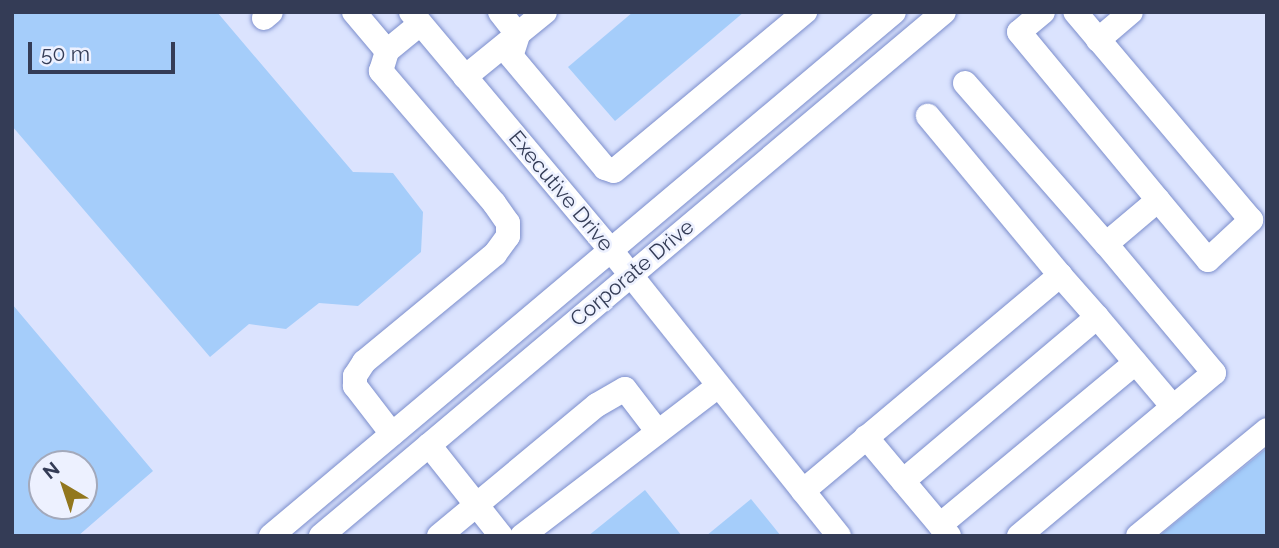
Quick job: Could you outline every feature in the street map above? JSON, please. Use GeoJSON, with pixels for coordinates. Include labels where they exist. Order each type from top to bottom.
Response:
{"type":"FeatureCollection","features":[{"type":"Feature","properties":{"kind":"street"},"geometry":{"type":"LineString","coordinates":[[354,12],[387,51]]}},
{"type":"Feature","properties":{"kind":"street"},"geometry":{"type":"LineString","coordinates":[[500,12],[518,35]]}},
{"type":"Feature","properties":{"kind":"street"},"geometry":{"type":"LineString","coordinates":[[465,77],[545,12]]}},
{"type":"Feature","properties":{"kind":"street"},"geometry":{"type":"LineString","coordinates":[[518,35],[511,56],[605,168],[614,171],[805,12]]}},
{"type":"Feature","properties":{"kind":"street","name":"Corporate Drive"},"geometry":{"type":"LineString","coordinates":[[271,536],[894,12]]}},
{"type":"Feature","properties":{"kind":"street","name":"Corporate Drive"},"geometry":{"type":"LineString","coordinates":[[326,534],[944,12]]}},
{"type":"Feature","properties":{"kind":"street"},"geometry":{"type":"LineString","coordinates":[[1043,12],[1019,32],[1208,260],[1251,220],[1075,12]]}},
{"type":"Feature","properties":{"kind":"street"},"geometry":{"type":"LineString","coordinates":[[1098,40],[1131,12]]}},
{"type":"Feature","properties":{"kind":"street"},"geometry":{"type":"LineString","coordinates":[[392,434],[355,386],[355,376],[364,362],[495,254],[508,236],[508,223],[381,71],[387,51],[415,18]]}},
{"type":"Feature","properties":{"kind":"street","name":"Executive Drive"},"geometry":{"type":"LineString","coordinates":[[415,18],[610,249],[839,536]]}},
{"type":"Feature","properties":{"kind":"street"},"geometry":{"type":"LineString","coordinates":[[965,83],[1214,373],[1019,536]]}},
{"type":"Feature","properties":{"kind":"street"},"geometry":{"type":"LineString","coordinates":[[928,116],[1173,407]]}},
{"type":"Feature","properties":{"kind":"street"},"geometry":{"type":"LineString","coordinates":[[1106,244],[1158,200]]}},
{"type":"Feature","properties":{"kind":"street"},"geometry":{"type":"LineString","coordinates":[[803,491],[1060,275]]}},
{"type":"Feature","properties":{"kind":"street"},"geometry":{"type":"LineString","coordinates":[[903,481],[1097,317]]}},
{"type":"Feature","properties":{"kind":"street"},"geometry":{"type":"LineString","coordinates":[[866,437],[944,531],[1135,363]]}},
{"type":"Feature","properties":{"kind":"street"},"geometry":{"type":"LineString","coordinates":[[522,536],[718,386]]}},
{"type":"Feature","properties":{"kind":"street"},"geometry":{"type":"LineString","coordinates":[[439,536],[597,405],[625,389],[658,432]]}},
{"type":"Feature","properties":{"kind":"street"},"geometry":{"type":"LineString","coordinates":[[1138,536],[1267,430]]}},
{"type":"Feature","properties":{"kind":"street"},"geometry":{"type":"LineString","coordinates":[[429,445],[500,536]]}},
{"type":"Feature","properties":{"kind":"building"},"geometry":{"type":"Polygon","coordinates":[[[12,12],[217,12],[353,172],[393,173],[423,212],[421,252],[358,306],[319,303],[286,329],[249,324],[210,357],[12,126],[12,12]]]}},
{"type":"Feature","properties":{"kind":"building"},"geometry":{"type":"Polygon","coordinates":[[[633,12],[744,12],[615,121],[568,67],[633,12]]]}},
{"type":"Feature","properties":{"kind":"building"},"geometry":{"type":"Polygon","coordinates":[[[12,304],[153,471],[98,519],[98,450],[28,450],[28,520],[96,520],[78,536],[12,536],[12,304]]]}},
{"type":"Feature","properties":{"kind":"building"},"geometry":{"type":"Polygon","coordinates":[[[1267,448],[1267,536],[1159,536],[1267,448]]]}},
{"type":"Feature","properties":{"kind":"building"},"geometry":{"type":"Polygon","coordinates":[[[645,490],[682,536],[588,536],[645,490]]]}},
{"type":"Feature","properties":{"kind":"building"},"geometry":{"type":"Polygon","coordinates":[[[751,499],[781,536],[706,536],[751,499]]]}}]}
